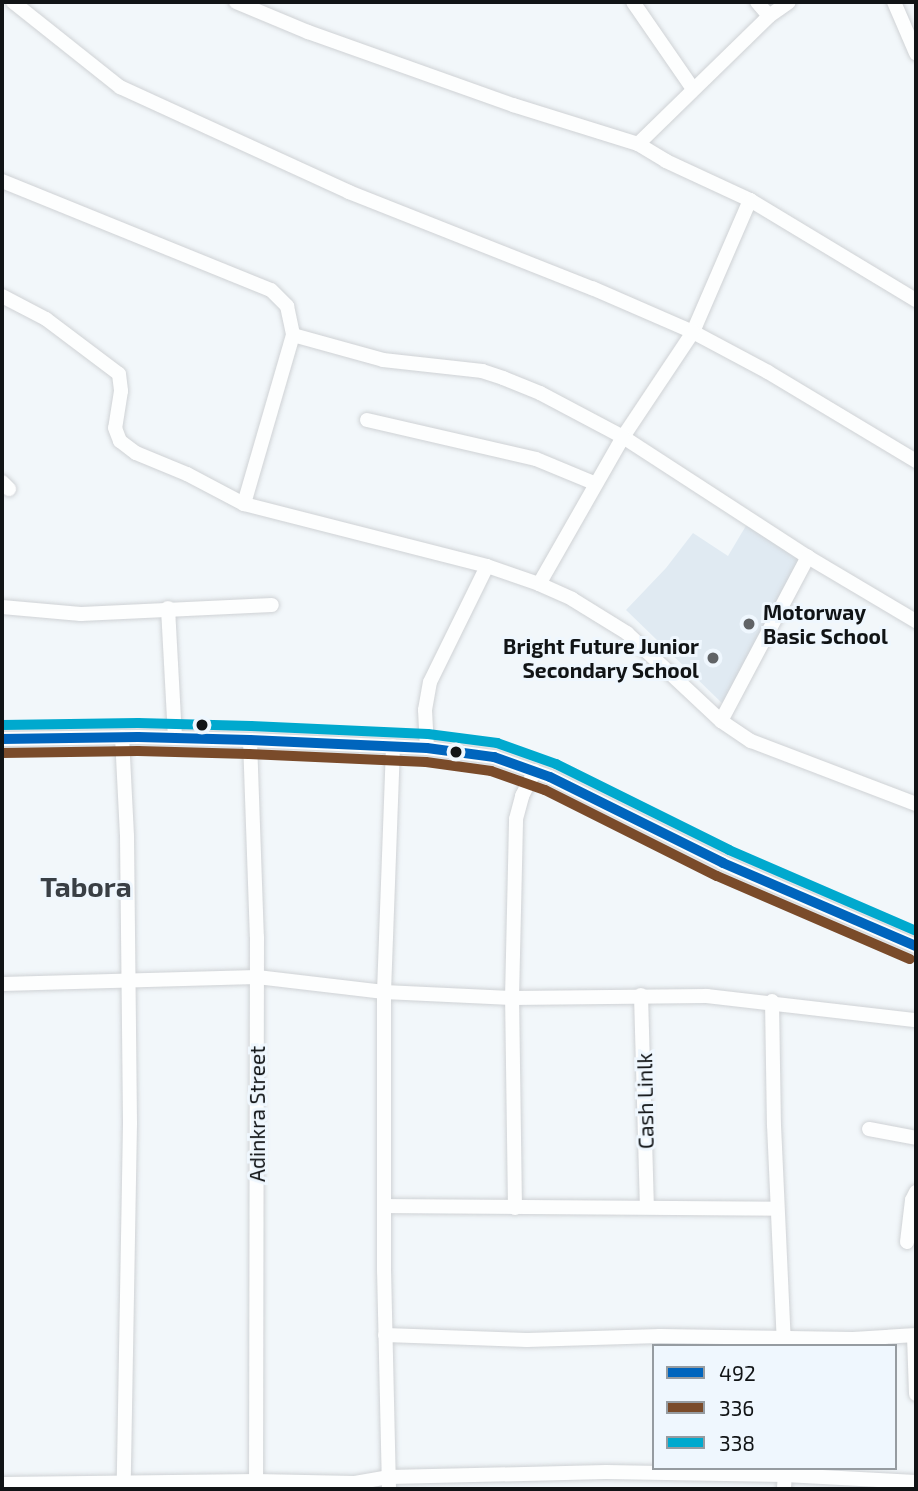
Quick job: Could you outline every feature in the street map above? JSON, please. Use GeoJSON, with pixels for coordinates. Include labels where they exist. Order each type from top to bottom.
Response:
{"type":"FeatureCollection","features":[{"type":"Feature","properties":{"kind":"street"},"geometry":{"type":"LineString","coordinates":[[13,2],[120,88],[349,192],[592,288],[694,332],[768,372],[916,461]]}},
{"type":"Feature","properties":{"kind":"street"},"geometry":{"type":"LineString","coordinates":[[236,2],[308,32],[488,96],[638,144],[666,161],[750,200],[916,300]]}},
{"type":"Feature","properties":{"kind":"street"},"geometry":{"type":"LineString","coordinates":[[633,2],[693,89]]}},
{"type":"Feature","properties":{"kind":"street"},"geometry":{"type":"LineString","coordinates":[[757,2],[769,16]]}},
{"type":"Feature","properties":{"kind":"street"},"geometry":{"type":"LineString","coordinates":[[638,144],[769,16],[789,2]]}},
{"type":"Feature","properties":{"kind":"street"},"geometry":{"type":"LineString","coordinates":[[894,2],[916,53]]}},
{"type":"Feature","properties":{"kind":"street"},"geometry":{"type":"LineString","coordinates":[[2,181],[271,290],[280,296],[292,315],[293,335],[244,504]]}},
{"type":"Feature","properties":{"kind":"street"},"geometry":{"type":"LineString","coordinates":[[539,584],[594,483],[694,332],[750,200]]}},
{"type":"Feature","properties":{"kind":"street"},"geometry":{"type":"LineString","coordinates":[[2,296],[46,319],[119,374],[121,391],[115,428],[120,442],[136,453],[187,474],[244,504],[488,566],[539,584],[572,599],[627,633],[721,721],[751,741],[916,804]]}},
{"type":"Feature","properties":{"kind":"street"},"geometry":{"type":"LineString","coordinates":[[293,335],[383,360],[482,371],[540,393],[623,437],[808,557],[916,621]]}},
{"type":"Feature","properties":{"kind":"street"},"geometry":{"type":"LineString","coordinates":[[366,420],[536,459],[594,483]]}},
{"type":"Feature","properties":{"kind":"street"},"geometry":{"type":"LineString","coordinates":[[721,721],[808,557]]}},
{"type":"Feature","properties":{"kind":"street"},"geometry":{"type":"LineString","coordinates":[[427,748],[425,710],[430,682],[488,566]]}},
{"type":"Feature","properties":{"kind":"street"},"geometry":{"type":"LineString","coordinates":[[2,607],[81,614],[272,605]]}},
{"type":"Feature","properties":{"kind":"street"},"geometry":{"type":"LineString","coordinates":[[168,608],[175,738]]}},
{"type":"Feature","properties":{"kind":"street"},"geometry":{"type":"LineString","coordinates":[[122,737],[127,836],[130,1123],[124,1483]]}},
{"type":"Feature","properties":{"kind":"street"},"geometry":{"type":"LineString","coordinates":[[2,739],[122,737],[250,740],[427,748],[494,757],[535,771],[723,863],[916,946]]}},
{"type":"Feature","properties":{"kind":"street","name":"Adinkra Street"},"geometry":{"type":"LineString","coordinates":[[250,740],[257,978],[256,1485]]}},
{"type":"Feature","properties":{"kind":"street"},"geometry":{"type":"LineString","coordinates":[[389,1483],[385,1335],[384,992],[393,746]]}},
{"type":"Feature","properties":{"kind":"street"},"geometry":{"type":"LineString","coordinates":[[515,1208],[512,998],[516,819],[522,796],[535,771]]}},
{"type":"Feature","properties":{"kind":"street"},"geometry":{"type":"LineString","coordinates":[[2,984],[257,978],[384,992],[512,998],[641,995],[772,1001],[916,1020]]}},
{"type":"Feature","properties":{"kind":"street","name":"Cash Linlk"},"geometry":{"type":"LineString","coordinates":[[641,995],[647,1207]]}},
{"type":"Feature","properties":{"kind":"street"},"geometry":{"type":"LineString","coordinates":[[772,1001],[777,1209],[784,1342]]}},
{"type":"Feature","properties":{"kind":"street"},"geometry":{"type":"LineString","coordinates":[[869,1129],[916,1138]]}},
{"type":"Feature","properties":{"kind":"street"},"geometry":{"type":"LineString","coordinates":[[907,1242],[912,1200],[916,1192]]}},
{"type":"Feature","properties":{"kind":"street"},"geometry":{"type":"LineString","coordinates":[[384,1206],[777,1209]]}},
{"type":"Feature","properties":{"kind":"street"},"geometry":{"type":"LineString","coordinates":[[385,1335],[527,1340],[660,1336],[784,1342],[915,1336],[916,1394]]}},
{"type":"Feature","properties":{"kind":"street"},"geometry":{"type":"LineString","coordinates":[[2,1484],[389,1483],[579,1472],[916,1482]]}},
{"type":"Feature","properties":{"kind":"shaded area","name":"Bright Future Junior Secondary School"},"geometry":{"type":"Polygon","coordinates":[[[747,524],[804,559],[724,705],[626,610],[666,568],[693,533],[728,556],[747,524]]]}},
{"type":"Feature","properties":{"kind":"transit line","name":"338"},"geometry":{"type":"LineString","coordinates":[[2,725],[138,723],[251,726],[428,734],[497,743],[556,764],[729,850],[916,931]]}},
{"type":"Feature","properties":{"kind":"transit line","name":"492"},"geometry":{"type":"LineString","coordinates":[[2,739],[138,737],[250,740],[427,748],[494,757],[550,777],[723,863],[916,946]]}},
{"type":"Feature","properties":{"kind":"transit line","name":"336"},"geometry":{"type":"LineString","coordinates":[[2,753],[138,751],[249,754],[426,762],[491,771],[545,790],[717,876],[910,959]]}},
{"type":"Feature","properties":{"kind":"place","name":"Motorway Basic School"},"geometry":{"type":"Point","coordinates":[749,624]}},
{"type":"Feature","properties":{"kind":"place","name":"Bright Future Junior Secondary School"},"geometry":{"type":"Point","coordinates":[713,658]}},
{"type":"Feature","properties":{"kind":"district","name":"Tabora"},"geometry":{"type":"Point","coordinates":[86,886]}}]}
